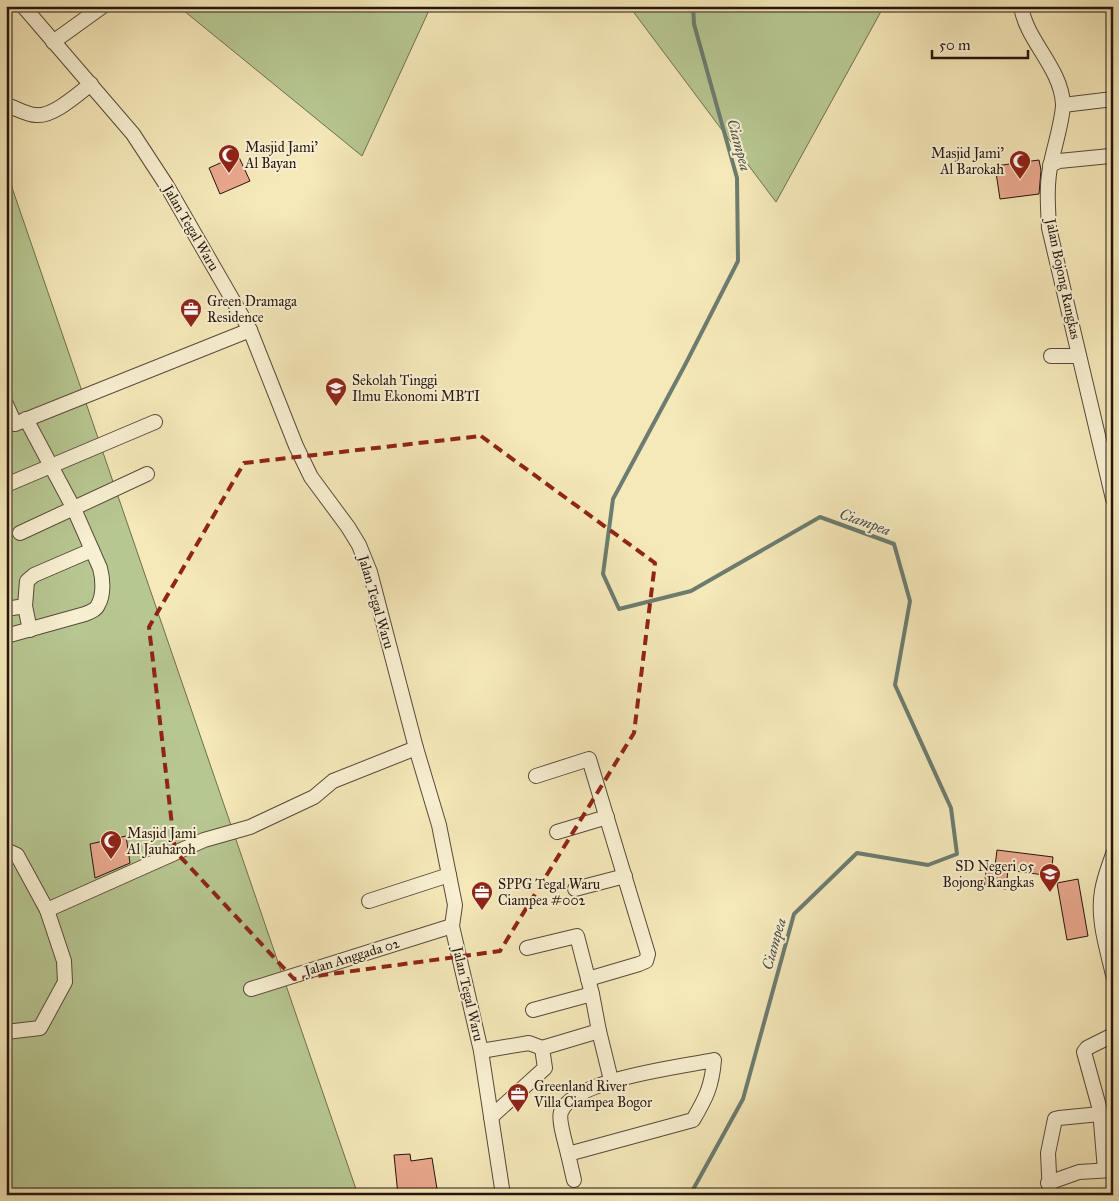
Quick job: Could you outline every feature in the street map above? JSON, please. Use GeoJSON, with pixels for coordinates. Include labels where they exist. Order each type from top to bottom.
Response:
{"type":"FeatureCollection","features":[{"type":"Feature","properties":{"kind":"street","name":"Jalan Tegal Waru"},"geometry":{"type":"LineString","coordinates":[[22,6],[133,134],[152,162],[250,330],[305,465],[319,489],[359,545],[370,572],[416,748],[439,825],[455,905],[452,926],[481,1051],[503,1195]]}},
{"type":"Feature","properties":{"kind":"street"},"geometry":{"type":"LineString","coordinates":[[54,42],[103,6]]}},
{"type":"Feature","properties":{"kind":"street","name":"Jalan Bojong Rangkas"},"geometry":{"type":"LineString","coordinates":[[1021,6],[1025,23],[1059,84],[1063,105],[1050,165],[1049,228],[1113,499]]}},
{"type":"Feature","properties":{"kind":"street"},"geometry":{"type":"LineString","coordinates":[[6,105],[32,115],[44,115],[53,111],[91,84]]}},
{"type":"Feature","properties":{"kind":"street"},"geometry":{"type":"LineString","coordinates":[[1063,105],[1113,99]]}},
{"type":"Feature","properties":{"kind":"street"},"geometry":{"type":"LineString","coordinates":[[1050,165],[1060,161],[1110,156]]}},
{"type":"Feature","properties":{"kind":"street"},"geometry":{"type":"LineString","coordinates":[[16,424],[250,330]]}},
{"type":"Feature","properties":{"kind":"street"},"geometry":{"type":"LineString","coordinates":[[1050,356],[1079,356]]}},
{"type":"Feature","properties":{"kind":"street"},"geometry":{"type":"LineString","coordinates":[[6,404],[16,424],[50,466],[74,509],[100,568],[102,578],[99,604],[95,609],[85,614],[6,636]]}},
{"type":"Feature","properties":{"kind":"street"},"geometry":{"type":"LineString","coordinates":[[6,485],[155,422]]}},
{"type":"Feature","properties":{"kind":"street"},"geometry":{"type":"LineString","coordinates":[[20,534],[147,474]]}},
{"type":"Feature","properties":{"kind":"street"},"geometry":{"type":"LineString","coordinates":[[30,630],[25,606],[27,581],[34,574],[92,550]]}},
{"type":"Feature","properties":{"kind":"street"},"geometry":{"type":"LineString","coordinates":[[6,609],[25,606]]}},
{"type":"Feature","properties":{"kind":"street"},"geometry":{"type":"LineString","coordinates":[[48,910],[204,840],[250,827],[314,797],[333,781],[416,748]]}},
{"type":"Feature","properties":{"kind":"street"},"geometry":{"type":"LineString","coordinates":[[536,776],[589,759],[648,954],[646,961],[640,964],[588,979]]}},
{"type":"Feature","properties":{"kind":"street"},"geometry":{"type":"LineString","coordinates":[[557,832],[607,817]]}},
{"type":"Feature","properties":{"kind":"street"},"geometry":{"type":"LineString","coordinates":[[6,850],[17,855],[48,910],[64,961],[65,982],[40,1028],[6,1032]]}},
{"type":"Feature","properties":{"kind":"street"},"geometry":{"type":"LineString","coordinates":[[1113,854],[1102,892],[1101,910],[1113,975]]}},
{"type":"Feature","properties":{"kind":"street"},"geometry":{"type":"LineString","coordinates":[[369,901],[449,875]]}},
{"type":"Feature","properties":{"kind":"street"},"geometry":{"type":"LineString","coordinates":[[576,889],[624,876]]}},
{"type":"Feature","properties":{"kind":"street","name":"Jalan Anggada 02"},"geometry":{"type":"LineString","coordinates":[[251,989],[452,926]]}},
{"type":"Feature","properties":{"kind":"street"},"geometry":{"type":"LineString","coordinates":[[528,948],[577,936],[611,1080]]}},
{"type":"Feature","properties":{"kind":"street"},"geometry":{"type":"LineString","coordinates":[[532,1010],[592,994]]}},
{"type":"Feature","properties":{"kind":"street"},"geometry":{"type":"LineString","coordinates":[[481,1051],[529,1043],[542,1048],[599,1031]]}},
{"type":"Feature","properties":{"kind":"street"},"geometry":{"type":"LineString","coordinates":[[1100,1114],[1055,1120],[1048,1153],[1049,1189],[1079,1172],[1109,1170],[1100,1114],[1084,1052],[1087,1048],[1113,1035]]}},
{"type":"Feature","properties":{"kind":"street"},"geometry":{"type":"LineString","coordinates":[[491,1117],[545,1068],[542,1048]]}},
{"type":"Feature","properties":{"kind":"street"},"geometry":{"type":"LineString","coordinates":[[568,1154],[693,1120],[705,1099],[713,1079],[714,1060],[611,1080],[574,1097],[565,1105],[560,1115],[568,1154],[574,1180]]}},
{"type":"Feature","properties":{"kind":"highlighted area"},"geometry":{"type":"Polygon","coordinates":[[[481,436],[655,563],[634,733],[500,951],[294,979],[175,851],[149,627],[244,463],[481,436]]]}},
{"type":"Feature","properties":{"kind":"green space"},"geometry":{"type":"Polygon","coordinates":[[[178,6],[431,6],[362,156],[178,6]]]}},
{"type":"Feature","properties":{"kind":"green space"},"geometry":{"type":"Polygon","coordinates":[[[629,6],[884,6],[776,202],[629,6]]]}},
{"type":"Feature","properties":{"kind":"green space"},"geometry":{"type":"Polygon","coordinates":[[[7,173],[358,1195],[6,1195],[7,173]]]}},
{"type":"Feature","properties":{"kind":"building","name":"Masjid Jami' Al Bayan"},"geometry":{"type":"Polygon","coordinates":[[[238,155],[250,181],[220,194],[209,168],[238,155]]]}},
{"type":"Feature","properties":{"kind":"building","name":"Masjid Jami' Al Barokah"},"geometry":{"type":"Polygon","coordinates":[[[1039,160],[1041,170],[1039,194],[1000,199],[995,166],[1039,160]]]}},
{"type":"Feature","properties":{"kind":"building"},"geometry":{"type":"Polygon","coordinates":[[[126,836],[130,863],[95,878],[90,844],[126,836]]]}},
{"type":"Feature","properties":{"kind":"building"},"geometry":{"type":"Polygon","coordinates":[[[997,850],[1053,857],[1051,876],[1008,870],[1006,889],[984,886],[987,865],[995,866],[997,850]]]}},
{"type":"Feature","properties":{"kind":"building"},"geometry":{"type":"Polygon","coordinates":[[[1078,879],[1088,936],[1067,940],[1057,883],[1078,879]]]}},
{"type":"Feature","properties":{"kind":"building"},"geometry":{"type":"Polygon","coordinates":[[[410,1154],[411,1161],[432,1158],[438,1195],[398,1195],[394,1155],[410,1154]]]}},
{"type":"Feature","properties":{"kind":"waterway","name":"Ciampea"},"geometry":{"type":"LineString","coordinates":[[690,1195],[743,1099],[794,914],[857,853],[928,865],[957,854],[951,808],[895,685],[910,601],[894,544],[820,517],[691,591],[619,609],[603,574],[613,499],[738,261],[737,178],[694,24],[693,6]]}},
{"type":"Feature","properties":{"kind":"place","name":"Masjid Jami' Al Bayan"},"geometry":{"type":"Point","coordinates":[229,174]}},
{"type":"Feature","properties":{"kind":"place","name":"Masjid Jami' Al Barokah"},"geometry":{"type":"Point","coordinates":[1020,180]}},
{"type":"Feature","properties":{"kind":"place","name":"Green Dramaga Residence"},"geometry":{"type":"Point","coordinates":[191,328]}},
{"type":"Feature","properties":{"kind":"place","name":"Sekolah Tinggi Ilmu Ekonomi MBTI"},"geometry":{"type":"Point","coordinates":[336,407]}},
{"type":"Feature","properties":{"kind":"place","name":"Masjid Jami Al Jauharoh"},"geometry":{"type":"Point","coordinates":[111,860]}},
{"type":"Feature","properties":{"kind":"place","name":"SD Negeri 05 Bojong Rangkas"},"geometry":{"type":"Point","coordinates":[1050,893]}},
{"type":"Feature","properties":{"kind":"place","name":"SPPG Tegal Waru Ciampea #002"},"geometry":{"type":"Point","coordinates":[482,911]}},
{"type":"Feature","properties":{"kind":"place","name":"Greenland River Villa Ciampea Bogor"},"geometry":{"type":"Point","coordinates":[518,1113]}}]}
